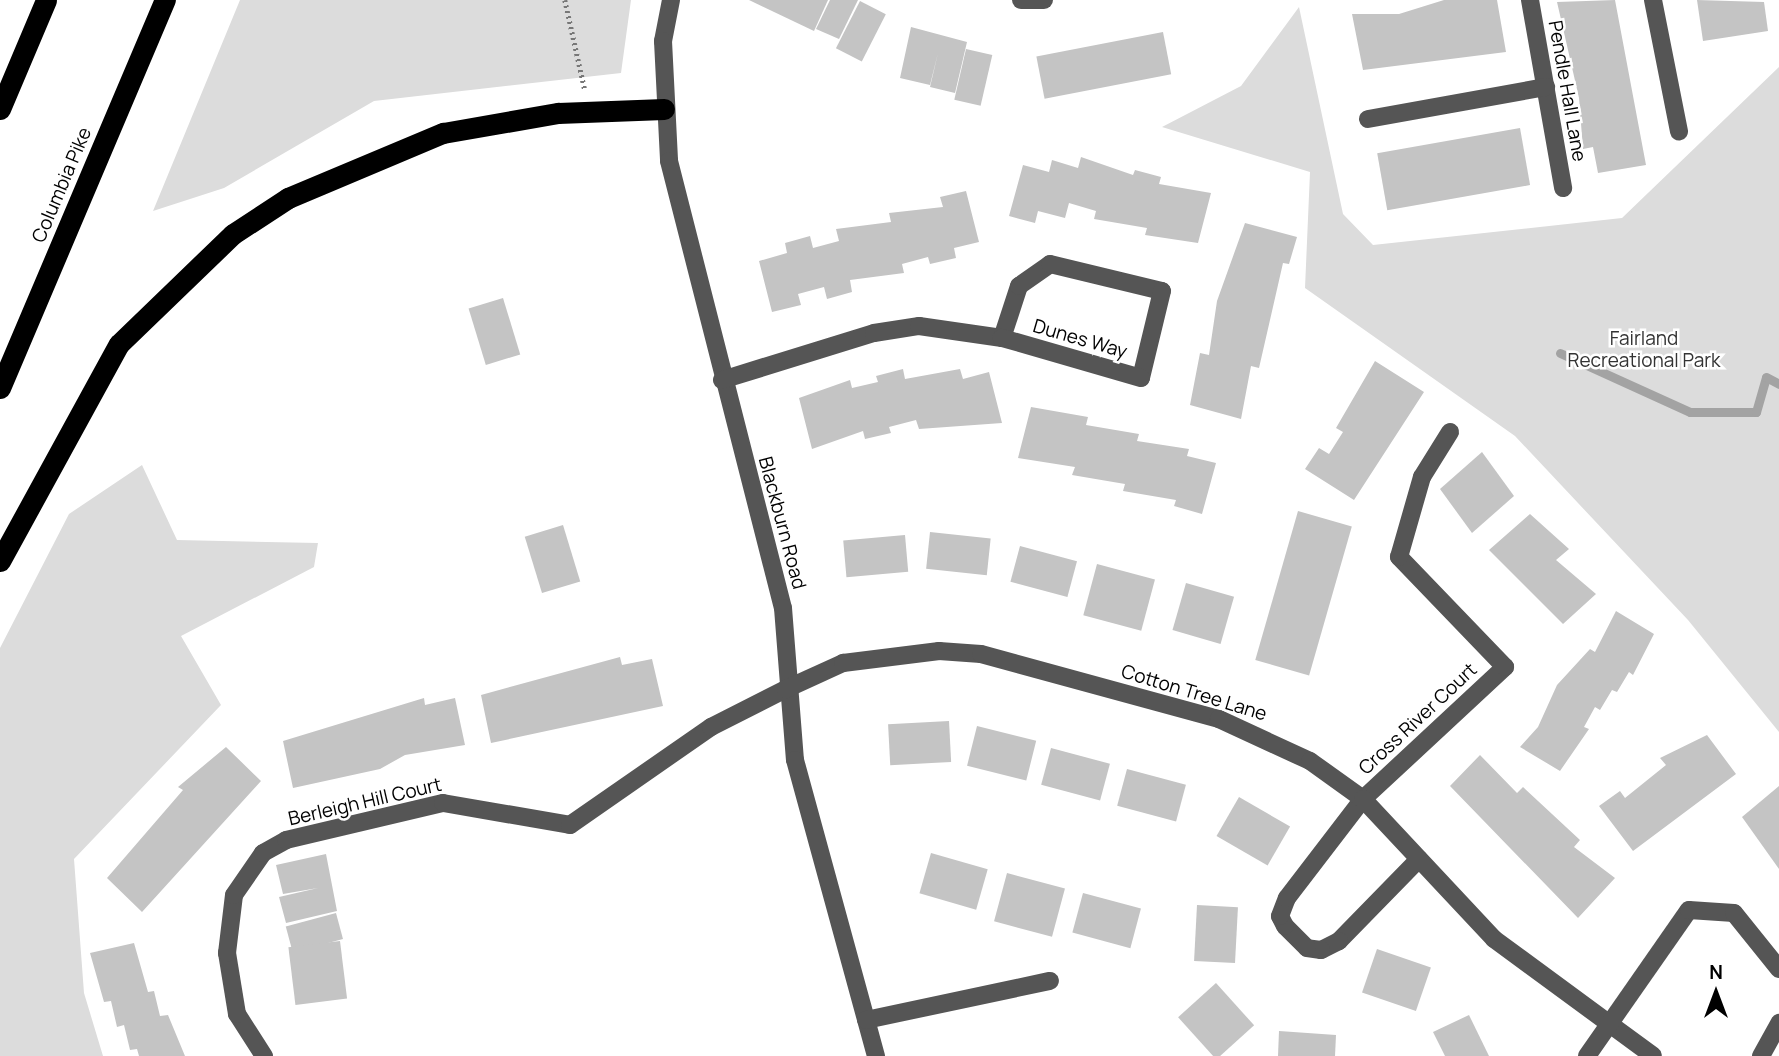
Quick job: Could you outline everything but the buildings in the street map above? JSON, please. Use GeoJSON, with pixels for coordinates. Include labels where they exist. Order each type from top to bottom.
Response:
{"type":"FeatureCollection","features":[{"type":"Feature","properties":{"kind":"highway"},"geometry":{"type":"LineString","coordinates":[[0,109],[46,0]]}},
{"type":"Feature","properties":{"kind":"highway","name":"Columbia Pike"},"geometry":{"type":"LineString","coordinates":[[0,388],[165,0]]}},
{"type":"Feature","properties":{"kind":"highway"},"geometry":{"type":"LineString","coordinates":[[0,561],[119,344],[233,234],[288,198],[431,137],[499,120],[664,109]]}},
{"type":"Feature","properties":{"kind":"street","name":"Blackburn Road"},"geometry":{"type":"LineString","coordinates":[[671,0],[663,41],[664,109],[682,225],[783,608],[786,689],[795,760],[876,1056]]}},
{"type":"Feature","properties":{"kind":"street"},"geometry":{"type":"LineString","coordinates":[[1021,0],[1044,0]]}},
{"type":"Feature","properties":{"kind":"street","name":"Pendle Hall Lane"},"geometry":{"type":"LineString","coordinates":[[1530,0],[1563,188]]}},
{"type":"Feature","properties":{"kind":"street"},"geometry":{"type":"LineString","coordinates":[[1653,0],[1679,131]]}},
{"type":"Feature","properties":{"kind":"street"},"geometry":{"type":"LineString","coordinates":[[1368,119],[1546,87]]}},
{"type":"Feature","properties":{"kind":"street","name":"Dunes Way"},"geometry":{"type":"LineString","coordinates":[[722,380],[897,330],[960,330],[1002,338],[1141,378],[1162,291],[1050,264],[1019,286],[1002,338]]}},
{"type":"Feature","properties":{"kind":"street","name":"Cross River Court"},"geometry":{"type":"LineString","coordinates":[[1363,799],[1506,667],[1399,557],[1422,477],[1450,432]]}},
{"type":"Feature","properties":{"kind":"street","name":"Cotton Tree Lane"},"geometry":{"type":"LineString","coordinates":[[786,689],[843,663],[902,652],[981,654],[1264,736],[1363,799],[1494,939],[1608,1027],[1653,1056]]}},
{"type":"Feature","properties":{"kind":"street","name":"Berleigh Hill Court"},"geometry":{"type":"LineString","coordinates":[[264,1056],[237,1014],[227,953],[234,895],[263,853],[286,841],[443,803],[570,825],[712,727],[786,689]]}},
{"type":"Feature","properties":{"kind":"street"},"geometry":{"type":"LineString","coordinates":[[1363,799],[1287,898],[1280,916],[1284,926],[1307,948],[1321,950],[1339,941],[1419,859]]}},
{"type":"Feature","properties":{"kind":"street"},"geometry":{"type":"LineString","coordinates":[[1587,1056],[1689,910],[1734,913],[1779,969]]}},
{"type":"Feature","properties":{"kind":"street"},"geometry":{"type":"LineString","coordinates":[[866,1020],[1050,981]]}},
{"type":"Feature","properties":{"kind":"street"},"geometry":{"type":"LineString","coordinates":[[1761,1056],[1779,1023]]}},
{"type":"Feature","properties":{"kind":"path"},"geometry":{"type":"LineString","coordinates":[[565,0],[588,112]]}},
{"type":"Feature","properties":{"kind":"green space"},"geometry":{"type":"Polygon","coordinates":[[[240,0],[631,0],[621,73],[374,101],[224,188],[153,211],[240,0]]]}},
{"type":"Feature","properties":{"kind":"green space","name":"Fairland Recreational Park"},"geometry":{"type":"Polygon","coordinates":[[[1299,7],[1343,214],[1373,245],[1622,218],[1779,67],[1779,732],[1688,620],[1515,436],[1305,288],[1310,172],[1162,127],[1241,86],[1299,7]]]}},
{"type":"Feature","properties":{"kind":"green space"},"geometry":{"type":"Polygon","coordinates":[[[142,465],[177,540],[318,543],[314,567],[181,636],[221,705],[74,859],[84,993],[103,1056],[0,1056],[0,648],[69,514],[142,465]]]}},
{"type":"Feature","properties":{"kind":"waterway"},"geometry":{"type":"LineString","coordinates":[[1560,353],[1690,412],[1756,412],[1766,377],[1779,384]]}}]}
